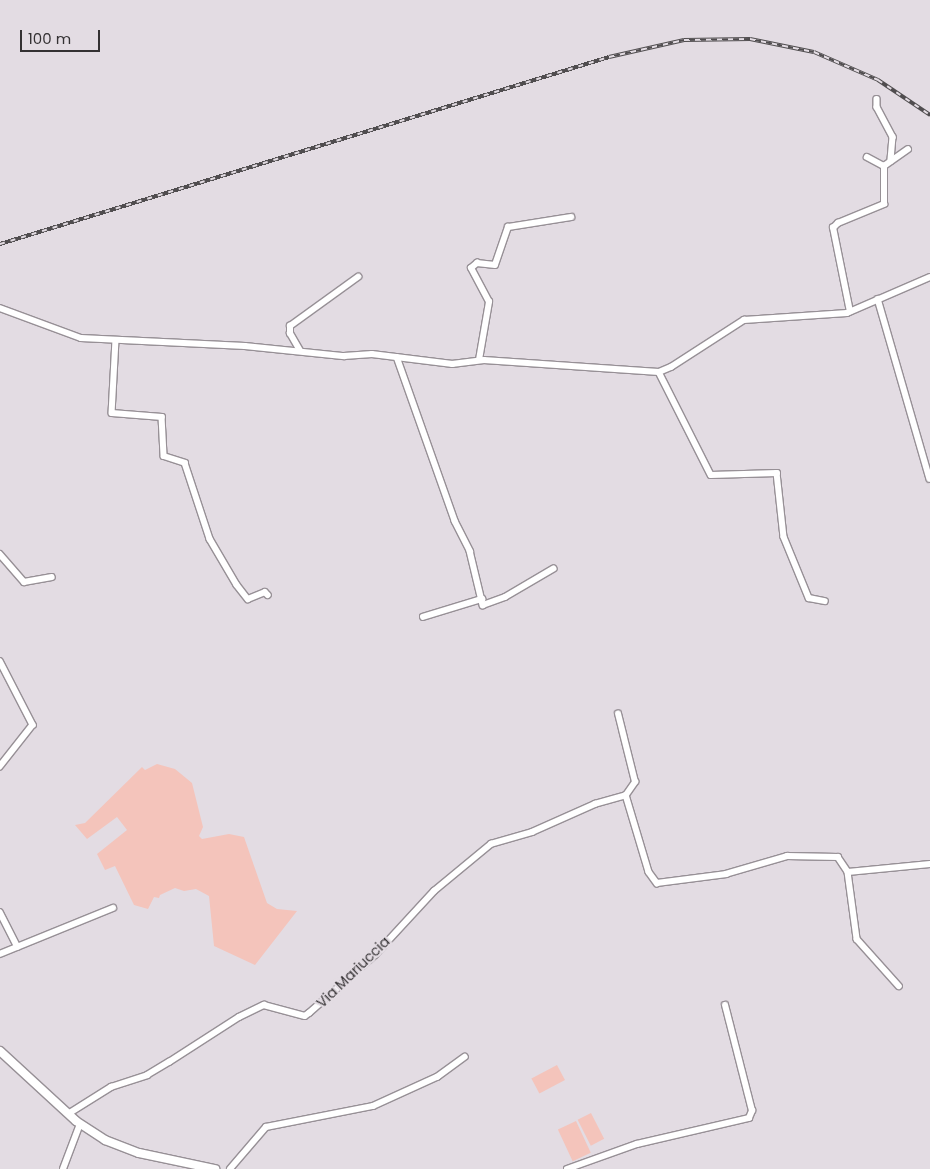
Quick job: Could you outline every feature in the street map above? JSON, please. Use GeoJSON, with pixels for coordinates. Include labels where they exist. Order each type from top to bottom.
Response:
{"type":"FeatureCollection","features":[{"type":"Feature","properties":{"kind":"main road"},"geometry":{"type":"LineString","coordinates":[[0,1051],[80,1124],[121,1147],[215,1169]]}},
{"type":"Feature","properties":{"kind":"street"},"geometry":{"type":"LineString","coordinates":[[877,99],[877,106],[893,137],[891,161]]}},
{"type":"Feature","properties":{"kind":"street"},"geometry":{"type":"LineString","coordinates":[[884,166],[908,149]]}},
{"type":"Feature","properties":{"kind":"street"},"geometry":{"type":"LineString","coordinates":[[867,158],[884,166]]}},
{"type":"Feature","properties":{"kind":"street"},"geometry":{"type":"LineString","coordinates":[[850,312],[833,228],[838,223],[884,204],[884,166]]}},
{"type":"Feature","properties":{"kind":"street"},"geometry":{"type":"LineString","coordinates":[[479,360],[489,302],[472,268],[477,263],[495,264],[508,227],[571,217]]}},
{"type":"Feature","properties":{"kind":"street"},"geometry":{"type":"LineString","coordinates":[[300,351],[290,334],[290,326],[358,276]]}},
{"type":"Feature","properties":{"kind":"street"},"geometry":{"type":"LineString","coordinates":[[0,308],[81,338],[397,357],[452,364],[479,360],[659,372],[750,318],[850,312],[930,277]]}},
{"type":"Feature","properties":{"kind":"street"},"geometry":{"type":"LineString","coordinates":[[878,299],[930,479]]}},
{"type":"Feature","properties":{"kind":"street"},"geometry":{"type":"LineString","coordinates":[[116,340],[112,413],[162,417],[164,456],[185,463],[210,539],[237,585],[248,599],[265,592],[268,596]]}},
{"type":"Feature","properties":{"kind":"street"},"geometry":{"type":"LineString","coordinates":[[397,357],[455,521],[470,551],[484,605],[505,597],[553,569]]}},
{"type":"Feature","properties":{"kind":"street"},"geometry":{"type":"LineString","coordinates":[[659,372],[711,475],[777,473],[784,537],[808,596],[813,601],[825,601]]}},
{"type":"Feature","properties":{"kind":"street"},"geometry":{"type":"LineString","coordinates":[[0,554],[24,582],[52,577]]}},
{"type":"Feature","properties":{"kind":"street"},"geometry":{"type":"LineString","coordinates":[[423,617],[482,599]]}},
{"type":"Feature","properties":{"kind":"street"},"geometry":{"type":"LineString","coordinates":[[0,661],[33,725],[0,766]]}},
{"type":"Feature","properties":{"kind":"street"},"geometry":{"type":"LineString","coordinates":[[618,714],[635,782],[626,795],[649,872],[657,883],[726,874],[786,856],[838,857],[848,872],[857,939],[899,986]]}},
{"type":"Feature","properties":{"kind":"street","name":"Via Mariuccia"},"geometry":{"type":"LineString","coordinates":[[68,1114],[111,1087],[147,1075],[239,1017],[264,1005],[305,1016],[309,1014],[375,955],[434,891],[491,844],[532,832],[595,804],[626,795]]}},
{"type":"Feature","properties":{"kind":"street"},"geometry":{"type":"LineString","coordinates":[[848,872],[930,864]]}},
{"type":"Feature","properties":{"kind":"street"},"geometry":{"type":"LineString","coordinates":[[0,954],[113,908]]}},
{"type":"Feature","properties":{"kind":"street"},"geometry":{"type":"LineString","coordinates":[[0,912],[18,947]]}},
{"type":"Feature","properties":{"kind":"street"},"geometry":{"type":"LineString","coordinates":[[567,1169],[637,1144],[749,1118],[752,1111],[725,1005]]}},
{"type":"Feature","properties":{"kind":"street"},"geometry":{"type":"LineString","coordinates":[[230,1169],[266,1127],[373,1106],[437,1077],[465,1057]]}},
{"type":"Feature","properties":{"kind":"street"},"geometry":{"type":"LineString","coordinates":[[63,1169],[80,1124]]}},
{"type":"Feature","properties":{"kind":"shaded area"},"geometry":{"type":"Polygon","coordinates":[[[157,764],[175,769],[192,783],[203,827],[199,836],[202,839],[229,834],[244,837],[267,903],[277,909],[297,911],[255,965],[214,946],[209,896],[196,889],[184,891],[175,888],[160,895],[159,898],[154,897],[148,909],[134,905],[115,866],[105,870],[97,854],[127,830],[117,817],[87,839],[75,825],[85,823],[142,767],[145,770],[157,764]]]}},
{"type":"Feature","properties":{"kind":"shaded area"},"geometry":{"type":"Polygon","coordinates":[[[557,1065],[565,1080],[539,1094],[531,1079],[557,1065]]]}},
{"type":"Feature","properties":{"kind":"shaded area"},"geometry":{"type":"Polygon","coordinates":[[[591,1113],[604,1139],[591,1146],[578,1120],[591,1113]]]}},
{"type":"Feature","properties":{"kind":"shaded area"},"geometry":{"type":"Polygon","coordinates":[[[576,1121],[591,1153],[573,1161],[558,1129],[576,1121]]]}},
{"type":"Feature","properties":{"kind":"railway"},"geometry":{"type":"LineString","coordinates":[[0,244],[609,57],[684,40],[750,39],[814,52],[878,80],[930,115]]}}]}
